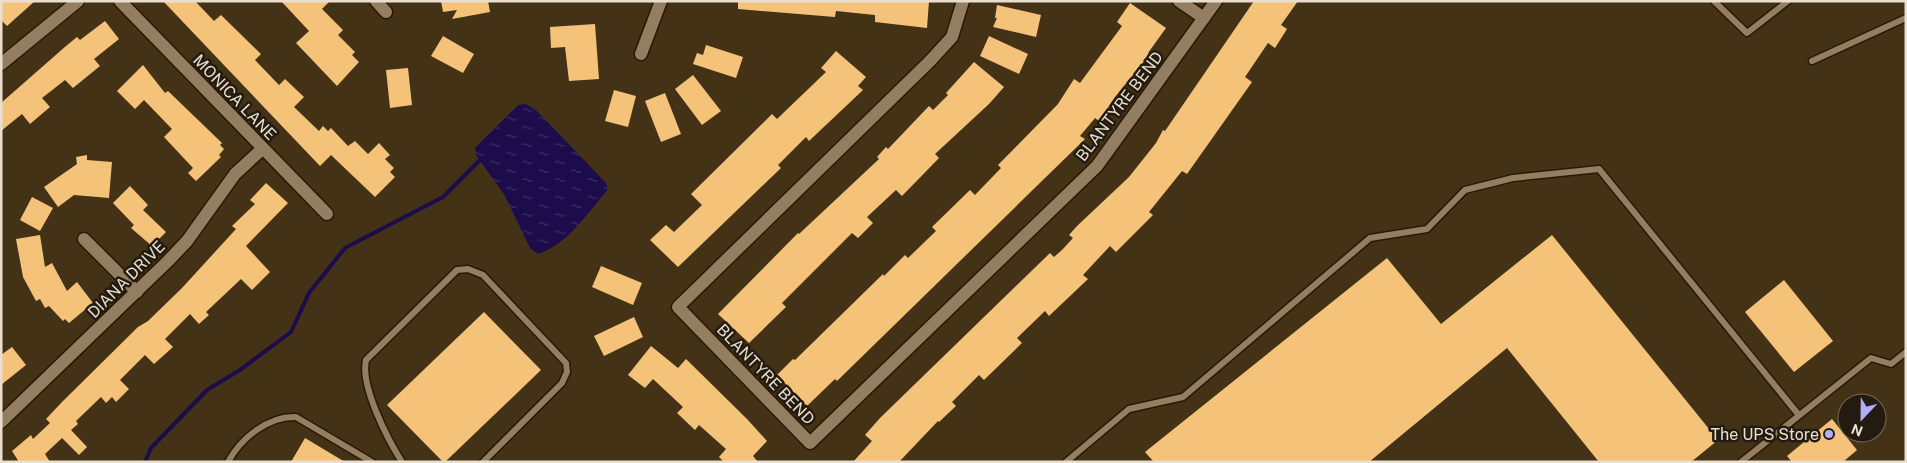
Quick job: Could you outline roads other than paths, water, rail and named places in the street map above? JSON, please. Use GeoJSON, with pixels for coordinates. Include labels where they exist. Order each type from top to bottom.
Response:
{"type":"FeatureCollection","features":[{"type":"Feature","properties":{"kind":"street"},"geometry":{"type":"LineString","coordinates":[[1,64],[78,1]]}},
{"type":"Feature","properties":{"kind":"street","name":"MONICA LANE"},"geometry":{"type":"LineString","coordinates":[[120,1],[327,214]]}},
{"type":"Feature","properties":{"kind":"street"},"geometry":{"type":"LineString","coordinates":[[376,1],[386,12]]}},
{"type":"Feature","properties":{"kind":"street"},"geometry":{"type":"LineString","coordinates":[[641,54],[661,1]]}},
{"type":"Feature","properties":{"kind":"street","name":"BLANTYRE BEND"},"geometry":{"type":"LineString","coordinates":[[963,1],[952,36],[930,61],[678,307],[810,443],[1097,166],[1216,1]]}},
{"type":"Feature","properties":{"kind":"street"},"geometry":{"type":"LineString","coordinates":[[1179,1],[1204,18]]}},
{"type":"Feature","properties":{"kind":"street","name":"DIANA DRIVE"},"geometry":{"type":"LineString","coordinates":[[1,422],[137,292],[187,241],[223,189],[262,149]]}},
{"type":"Feature","properties":{"kind":"street"},"geometry":{"type":"LineString","coordinates":[[84,239],[137,292]]}},
{"type":"Feature","properties":{"kind":"lane"},"geometry":{"type":"LineString","coordinates":[[1714,1],[1747,34],[1788,1]]}},
{"type":"Feature","properties":{"kind":"lane"},"geometry":{"type":"LineString","coordinates":[[1812,61],[1906,18]]}},
{"type":"Feature","properties":{"kind":"lane"},"geometry":{"type":"LineString","coordinates":[[1066,462],[1129,409],[1183,397],[1370,238],[1427,229],[1465,190],[1513,178],[1599,169],[1798,414]]}},
{"type":"Feature","properties":{"kind":"lane"},"geometry":{"type":"LineString","coordinates":[[402,462],[390,444],[369,388],[364,368],[366,360],[457,270],[468,269],[483,276],[566,363],[567,372],[562,383],[483,462]]}},
{"type":"Feature","properties":{"kind":"lane"},"geometry":{"type":"LineString","coordinates":[[1741,462],[1798,414],[1871,358],[1892,364],[1906,352]]}},
{"type":"Feature","properties":{"kind":"lane"},"geometry":{"type":"LineString","coordinates":[[228,462],[236,448],[266,424],[282,416],[296,417],[372,462]]}},
{"type":"Feature","properties":{"kind":"water"},"geometry":{"type":"Polygon","coordinates":[[[526,104],[537,111],[606,183],[608,189],[568,236],[549,250],[538,254],[530,248],[505,196],[476,155],[475,148],[518,105],[526,104]]]}},
{"type":"Feature","properties":{"kind":"waterway"},"geometry":{"type":"LineString","coordinates":[[145,462],[151,448],[207,390],[240,370],[291,332],[309,293],[345,248],[443,197],[480,160]]}},
{"type":"Feature","properties":{"kind":"place","name":"The UPS Store"},"geometry":{"type":"Point","coordinates":[1829,434]}}]}
